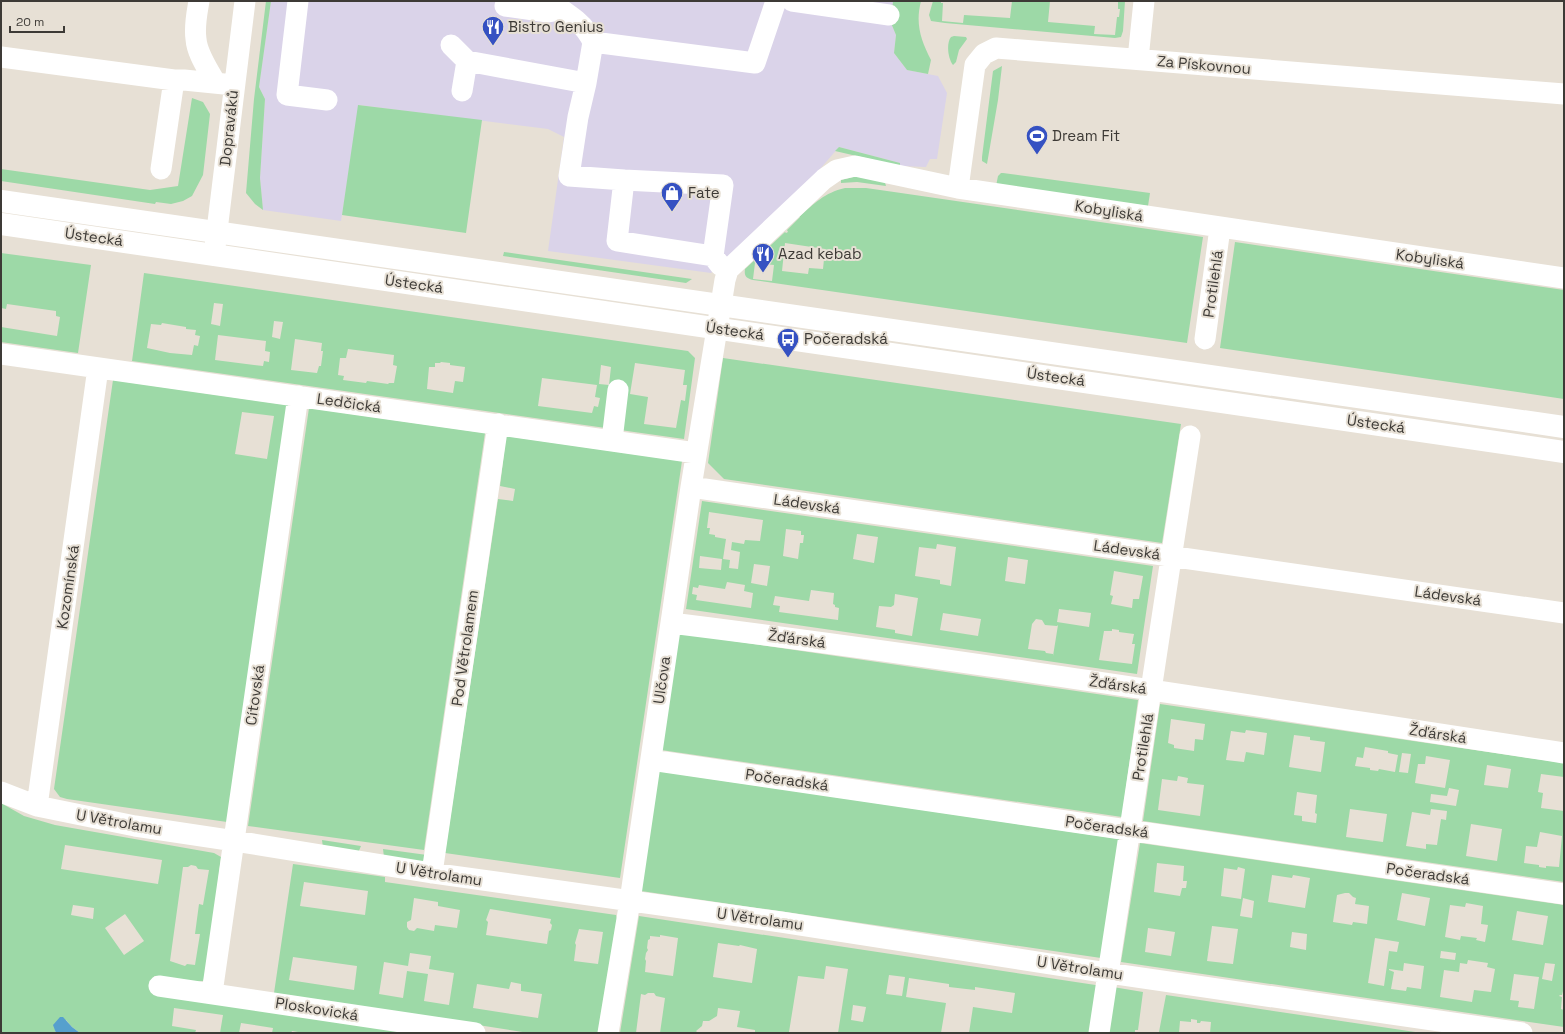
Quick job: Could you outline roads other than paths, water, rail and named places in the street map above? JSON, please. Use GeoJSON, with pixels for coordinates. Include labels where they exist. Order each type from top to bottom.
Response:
{"type":"FeatureCollection","features":[{"type":"Feature","properties":{"kind":"main road","name":"Ústecká"},"geometry":{"type":"LineString","coordinates":[[1,201],[1564,427]]}},
{"type":"Feature","properties":{"kind":"main road","name":"Ústecká"},"geometry":{"type":"LineString","coordinates":[[1,224],[1564,452]]}},
{"type":"Feature","properties":{"kind":"street"},"geometry":{"type":"LineString","coordinates":[[199,1],[195,31],[198,48],[225,83]]}},
{"type":"Feature","properties":{"kind":"street","name":"Dopraváků"},"geometry":{"type":"LineString","coordinates":[[214,255],[217,232],[225,83],[245,1]]}},
{"type":"Feature","properties":{"kind":"street"},"geometry":{"type":"LineString","coordinates":[[298,1],[287,95],[327,100]]}},
{"type":"Feature","properties":{"kind":"street"},"geometry":{"type":"LineString","coordinates":[[593,42],[755,63],[776,1]]}},
{"type":"Feature","properties":{"kind":"street"},"geometry":{"type":"LineString","coordinates":[[792,1],[889,15]]}},
{"type":"Feature","properties":{"kind":"street"},"geometry":{"type":"LineString","coordinates":[[1138,59],[1144,1]]}},
{"type":"Feature","properties":{"kind":"street"},"geometry":{"type":"LineString","coordinates":[[505,6],[548,12],[557,5],[588,32],[593,42],[578,117],[569,176],[723,185],[721,304]]}},
{"type":"Feature","properties":{"kind":"street"},"geometry":{"type":"LineString","coordinates":[[451,45],[467,61],[586,83]]}},
{"type":"Feature","properties":{"kind":"street","name":"Za Pískovnou"},"geometry":{"type":"LineString","coordinates":[[958,188],[974,65],[984,54],[996,48],[1564,94]]}},
{"type":"Feature","properties":{"kind":"street"},"geometry":{"type":"LineString","coordinates":[[1,57],[174,80],[225,83]]}},
{"type":"Feature","properties":{"kind":"street"},"geometry":{"type":"LineString","coordinates":[[462,90],[467,61]]}},
{"type":"Feature","properties":{"kind":"street"},"geometry":{"type":"LineString","coordinates":[[161,169],[174,80]]}},
{"type":"Feature","properties":{"kind":"street","name":"Kobyliská"},"geometry":{"type":"LineString","coordinates":[[721,263],[824,179],[837,170],[855,166],[958,188],[1564,278]]}},
{"type":"Feature","properties":{"kind":"street"},"geometry":{"type":"LineString","coordinates":[[624,180],[617,241],[721,263]]}},
{"type":"Feature","properties":{"kind":"street","name":"Protilehlá"},"geometry":{"type":"LineString","coordinates":[[1205,339],[1220,228]]}},
{"type":"Feature","properties":{"kind":"street","name":"Ulčova"},"geometry":{"type":"LineString","coordinates":[[608,1033],[630,901],[696,453],[721,304]]}},
{"type":"Feature","properties":{"kind":"street","name":"Ledčická"},"geometry":{"type":"LineString","coordinates":[[1,354],[696,453]]}},
{"type":"Feature","properties":{"kind":"street","name":"Kozomínská"},"geometry":{"type":"LineString","coordinates":[[37,806],[98,368]]}},
{"type":"Feature","properties":{"kind":"street"},"geometry":{"type":"LineString","coordinates":[[612,440],[618,390]]}},
{"type":"Feature","properties":{"kind":"street","name":"Cítovská"},"geometry":{"type":"LineString","coordinates":[[212,993],[298,396]]}},
{"type":"Feature","properties":{"kind":"street","name":"Pod Větrolamem"},"geometry":{"type":"LineString","coordinates":[[432,873],[498,424]]}},
{"type":"Feature","properties":{"kind":"street","name":"Protilehlá"},"geometry":{"type":"LineString","coordinates":[[1099,1033],[1190,436]]}},
{"type":"Feature","properties":{"kind":"street","name":"Ládevská"},"geometry":{"type":"LineString","coordinates":[[691,487],[1564,613]]}},
{"type":"Feature","properties":{"kind":"street","name":"Žďárská"},"geometry":{"type":"LineString","coordinates":[[671,622],[779,636],[1152,690],[1564,753]]}},
{"type":"Feature","properties":{"kind":"street","name":"Počeradská"},"geometry":{"type":"LineString","coordinates":[[651,760],[1564,894]]}},
{"type":"Feature","properties":{"kind":"street","name":"U Větrolamu"},"geometry":{"type":"LineString","coordinates":[[1,792],[37,806],[135,826],[432,873],[781,922],[1108,973],[1522,1033]]}},
{"type":"Feature","properties":{"kind":"street","name":"Ploskovická"},"geometry":{"type":"LineString","coordinates":[[159,986],[475,1033]]}},
{"type":"Feature","properties":{"kind":"water"},"geometry":{"type":"Polygon","coordinates":[[[60,1017],[63,1017],[80,1033],[56,1033],[53,1025],[60,1017]]]}},
{"type":"Feature","properties":{"kind":"place","name":"Bistro Genius"},"geometry":{"type":"Point","coordinates":[493,46]}},
{"type":"Feature","properties":{"kind":"place","name":"Dream Fit"},"geometry":{"type":"Point","coordinates":[1037,156]}},
{"type":"Feature","properties":{"kind":"place","name":"Fate"},"geometry":{"type":"Point","coordinates":[672,212]}},
{"type":"Feature","properties":{"kind":"place","name":"Azad kebab"},"geometry":{"type":"Point","coordinates":[763,274]}},
{"type":"Feature","properties":{"kind":"place","name":"Počeradská"},"geometry":{"type":"Point","coordinates":[788,358]}}]}
